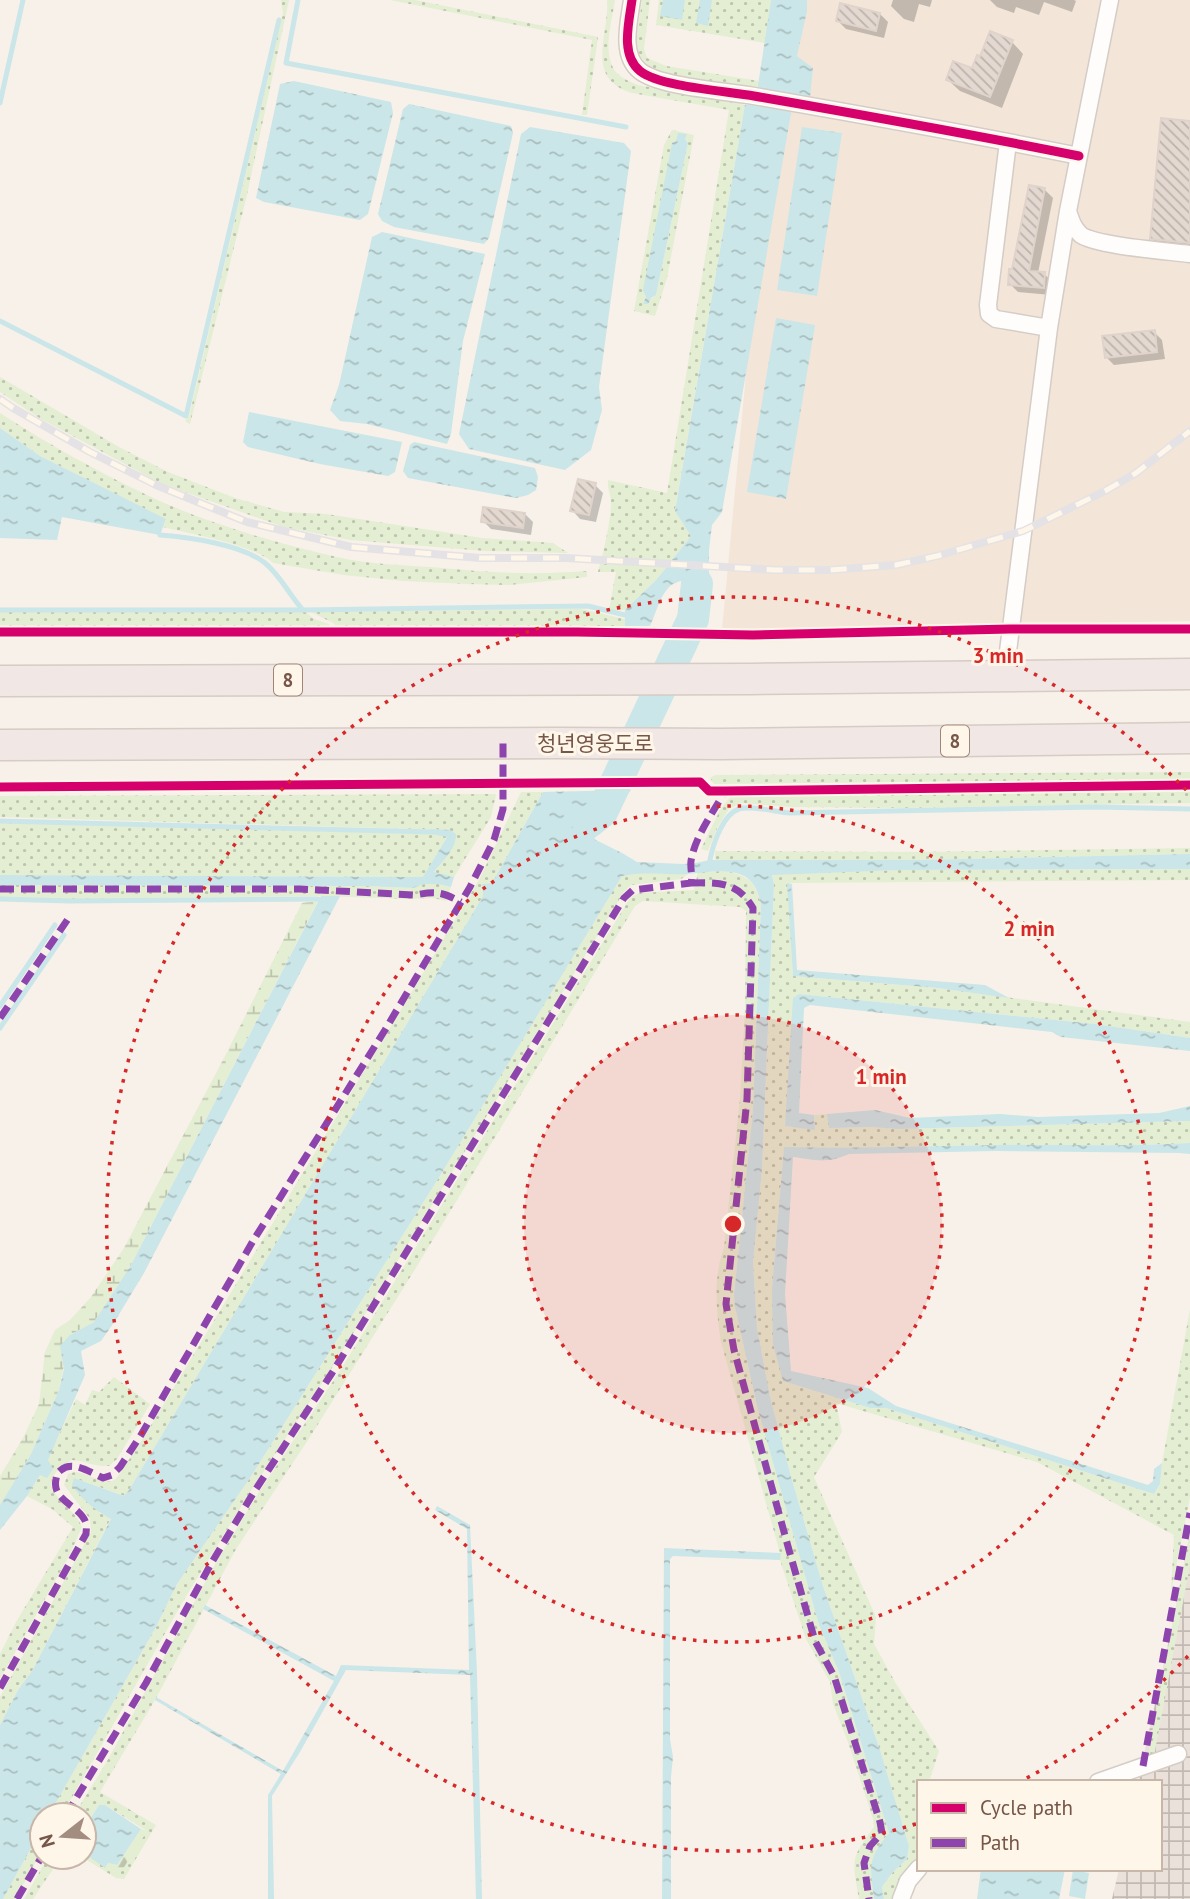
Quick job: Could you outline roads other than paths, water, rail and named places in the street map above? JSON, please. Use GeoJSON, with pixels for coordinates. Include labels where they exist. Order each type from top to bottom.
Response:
{"type":"FeatureCollection","features":[{"type":"Feature","properties":{"kind":"highway","name":"8"},"geometry":{"type":"LineString","coordinates":[[0,681],[1190,674]]}},
{"type":"Feature","properties":{"kind":"highway","name":"청년영웅도로"},"geometry":{"type":"LineString","coordinates":[[0,745],[720,744],[1190,738]]}},
{"type":"Feature","properties":{"kind":"street"},"geometry":{"type":"LineString","coordinates":[[632,0],[628,34],[632,62],[640,70],[661,81],[752,95],[1079,156]]}},
{"type":"Feature","properties":{"kind":"street"},"geometry":{"type":"LineString","coordinates":[[1005,675],[1049,328],[1068,211],[1110,0]]}},
{"type":"Feature","properties":{"kind":"street"},"geometry":{"type":"LineString","coordinates":[[1007,142],[989,314],[996,319],[1049,328]]}},
{"type":"Feature","properties":{"kind":"street"},"geometry":{"type":"LineString","coordinates":[[1068,211],[1073,228],[1083,236],[1101,242],[1190,254]]}},
{"type":"Feature","properties":{"kind":"street"},"geometry":{"type":"LineString","coordinates":[[1104,1780],[1178,1754]]}},
{"type":"Feature","properties":{"kind":"street"},"geometry":{"type":"LineString","coordinates":[[901,1899],[908,1881],[917,1870]]}},
{"type":"Feature","properties":{"kind":"water"},"geometry":{"type":"Polygon","coordinates":[[[663,0],[685,0],[682,20],[660,16],[663,0]]]}},
{"type":"Feature","properties":{"kind":"water"},"geometry":{"type":"Polygon","coordinates":[[[700,0],[712,0],[708,26],[696,23],[700,0]]]}},
{"type":"Feature","properties":{"kind":"water"},"geometry":{"type":"Polygon","coordinates":[[[771,0],[807,0],[797,56],[813,68],[810,98],[794,96],[722,512],[712,525],[709,587],[700,626],[677,626],[694,582],[684,581],[676,582],[664,593],[650,626],[625,626],[625,610],[657,579],[691,536],[675,511],[745,105],[755,105],[771,0]]]}},
{"type":"Feature","properties":{"kind":"water"},"geometry":{"type":"Polygon","coordinates":[[[294,81],[391,102],[393,113],[368,214],[360,220],[264,202],[256,198],[280,84],[294,81]]]}},
{"type":"Feature","properties":{"kind":"water"},"geometry":{"type":"Polygon","coordinates":[[[409,104],[511,126],[513,133],[489,238],[484,244],[394,227],[382,221],[378,214],[403,109],[409,104]]]}},
{"type":"Feature","properties":{"kind":"water"},"geometry":{"type":"Polygon","coordinates":[[[530,127],[624,143],[631,151],[599,387],[602,410],[591,450],[565,470],[469,449],[459,434],[521,134],[530,127]]]}},
{"type":"Feature","properties":{"kind":"water"},"geometry":{"type":"Polygon","coordinates":[[[802,127],[842,133],[817,296],[777,290],[802,127]]]}},
{"type":"Feature","properties":{"kind":"water"},"geometry":{"type":"Polygon","coordinates":[[[678,133],[687,134],[685,139],[688,143],[656,295],[648,304],[643,304],[646,297],[643,290],[672,143],[676,141],[678,133]]]}},
{"type":"Feature","properties":{"kind":"water"},"geometry":{"type":"Polygon","coordinates":[[[382,232],[485,254],[463,341],[451,434],[447,444],[367,424],[340,421],[330,410],[339,385],[372,237],[382,232]]]}},
{"type":"Feature","properties":{"kind":"water"},"geometry":{"type":"Polygon","coordinates":[[[776,318],[815,325],[786,499],[747,492],[776,318]]]}},
{"type":"Feature","properties":{"kind":"water"},"geometry":{"type":"Polygon","coordinates":[[[249,412],[402,442],[395,472],[388,476],[248,447],[243,442],[249,412]]]}},
{"type":"Feature","properties":{"kind":"water"},"geometry":{"type":"Polygon","coordinates":[[[0,428],[40,456],[166,519],[160,535],[62,517],[57,540],[0,538],[0,428]]]}},
{"type":"Feature","properties":{"kind":"water"},"geometry":{"type":"Polygon","coordinates":[[[414,442],[535,468],[538,477],[536,490],[516,498],[408,478],[403,471],[410,445],[414,442]]]}},
{"type":"Feature","properties":{"kind":"water"},"geometry":{"type":"Polygon","coordinates":[[[631,790],[594,839],[637,862],[683,864],[710,860],[919,860],[1190,854],[1190,869],[900,870],[772,875],[774,884],[762,1169],[753,1262],[757,1328],[770,1397],[792,1480],[823,1586],[880,1750],[909,1846],[907,1859],[882,1887],[884,1899],[874,1899],[872,1864],[877,1850],[889,1833],[839,1672],[819,1625],[758,1410],[735,1307],[753,1110],[760,900],[756,889],[746,877],[732,872],[638,874],[622,876],[438,1179],[252,1475],[177,1584],[156,1627],[57,1801],[28,1801],[28,1853],[3,1899],[0,1899],[0,1725],[18,1690],[32,1671],[111,1519],[80,1495],[72,1485],[74,1478],[124,1496],[129,1490],[483,896],[482,884],[492,883],[543,792],[631,790]]]}},
{"type":"Feature","properties":{"kind":"water"},"geometry":{"type":"Polygon","coordinates":[[[431,829],[450,830],[456,834],[451,850],[434,872],[454,877],[451,887],[438,884],[424,884],[413,888],[0,885],[0,875],[423,877],[447,837],[432,834],[431,829]]]}},
{"type":"Feature","properties":{"kind":"water"},"geometry":{"type":"Polygon","coordinates":[[[787,883],[792,884],[797,970],[985,985],[1009,998],[938,988],[793,976],[787,883]]]}},
{"type":"Feature","properties":{"kind":"water"},"geometry":{"type":"Polygon","coordinates":[[[321,896],[340,896],[144,1273],[101,1341],[81,1351],[85,1375],[48,1460],[53,1469],[47,1478],[40,1475],[0,1530],[0,1505],[31,1454],[59,1390],[64,1369],[60,1346],[70,1335],[94,1322],[131,1265],[321,896]]]}},
{"type":"Feature","properties":{"kind":"water"},"geometry":{"type":"Polygon","coordinates":[[[799,994],[1095,1024],[1190,1038],[1190,1051],[1061,1037],[1052,1032],[810,1005],[804,1008],[799,1113],[814,1115],[815,1130],[785,1126],[793,998],[799,994]]]}},
{"type":"Feature","properties":{"kind":"water"},"geometry":{"type":"Polygon","coordinates":[[[1190,1106],[1190,1121],[897,1129],[829,1128],[827,1114],[875,1110],[910,1118],[1000,1114],[1038,1117],[1159,1113],[1190,1106]]]}},
{"type":"Feature","properties":{"kind":"water"},"geometry":{"type":"Polygon","coordinates":[[[1190,1143],[1190,1154],[996,1151],[849,1154],[821,1160],[793,1157],[785,1294],[791,1371],[868,1388],[896,1406],[1148,1485],[1153,1481],[1154,1469],[1162,1463],[1160,1484],[1154,1494],[886,1408],[870,1408],[783,1381],[773,1344],[772,1288],[784,1147],[1190,1143]]]}},
{"type":"Feature","properties":{"kind":"water"},"geometry":{"type":"Polygon","coordinates":[[[437,1506],[470,1525],[477,1673],[482,1899],[476,1899],[470,1675],[346,1670],[272,1796],[274,1899],[268,1899],[268,1795],[281,1774],[155,1700],[156,1697],[283,1771],[334,1681],[203,1609],[205,1605],[336,1676],[341,1665],[469,1670],[467,1529],[435,1510],[437,1506]]]}},
{"type":"Feature","properties":{"kind":"water"},"geometry":{"type":"Polygon","coordinates":[[[664,1548],[781,1553],[780,1560],[673,1556],[670,1559],[670,1739],[673,1757],[671,1899],[662,1899],[664,1548]]]}},
{"type":"Feature","properties":{"kind":"water"},"geometry":{"type":"Polygon","coordinates":[[[105,1805],[141,1829],[117,1865],[108,1863],[105,1868],[98,1863],[98,1807],[105,1805]]]}},
{"type":"Feature","properties":{"kind":"water"},"geometry":{"type":"Polygon","coordinates":[[[981,1871],[1065,1871],[1059,1899],[977,1899],[981,1871]]]}},
{"type":"Feature","properties":{"kind":"water"},"geometry":{"type":"Polygon","coordinates":[[[1073,1871],[1089,1873],[1085,1899],[1069,1896],[1073,1871]]]}},
{"type":"Feature","properties":{"kind":"waterway"},"geometry":{"type":"LineString","coordinates":[[0,103],[23,0]]}},
{"type":"Feature","properties":{"kind":"waterway"},"geometry":{"type":"LineString","coordinates":[[298,0],[286,63],[626,127]]}},
{"type":"Feature","properties":{"kind":"waterway"},"geometry":{"type":"LineString","coordinates":[[0,321],[186,416],[279,20]]}},
{"type":"Feature","properties":{"kind":"waterway"},"geometry":{"type":"LineString","coordinates":[[160,535],[215,543],[255,557],[275,573],[303,610]]}},
{"type":"Feature","properties":{"kind":"waterway"},"geometry":{"type":"LineString","coordinates":[[588,823],[602,812],[693,619],[697,584]]}},
{"type":"Feature","properties":{"kind":"waterway"},"geometry":{"type":"LineString","coordinates":[[0,610],[588,606],[625,615]]}},
{"type":"Feature","properties":{"kind":"waterway"},"geometry":{"type":"LineString","coordinates":[[710,860],[716,838],[724,823],[733,812],[744,808],[789,813],[1097,807],[1190,809]]}},
{"type":"Feature","properties":{"kind":"waterway"},"geometry":{"type":"LineString","coordinates":[[0,821],[434,832]]}},
{"type":"Feature","properties":{"kind":"waterway"},"geometry":{"type":"LineString","coordinates":[[0,899],[318,899]]}},
{"type":"Feature","properties":{"kind":"waterway"},"geometry":{"type":"LineString","coordinates":[[0,1006],[55,925]]}},
{"type":"Feature","properties":{"kind":"waterway"},"geometry":{"type":"LineString","coordinates":[[0,1028],[64,935]]}},
{"type":"Feature","properties":{"kind":"railway"},"geometry":{"type":"LineString","coordinates":[[0,399],[90,452],[156,485],[247,522],[351,547],[480,558],[566,558],[775,570],[830,570],[896,565],[1023,531],[1136,473],[1190,431]]}}]}
